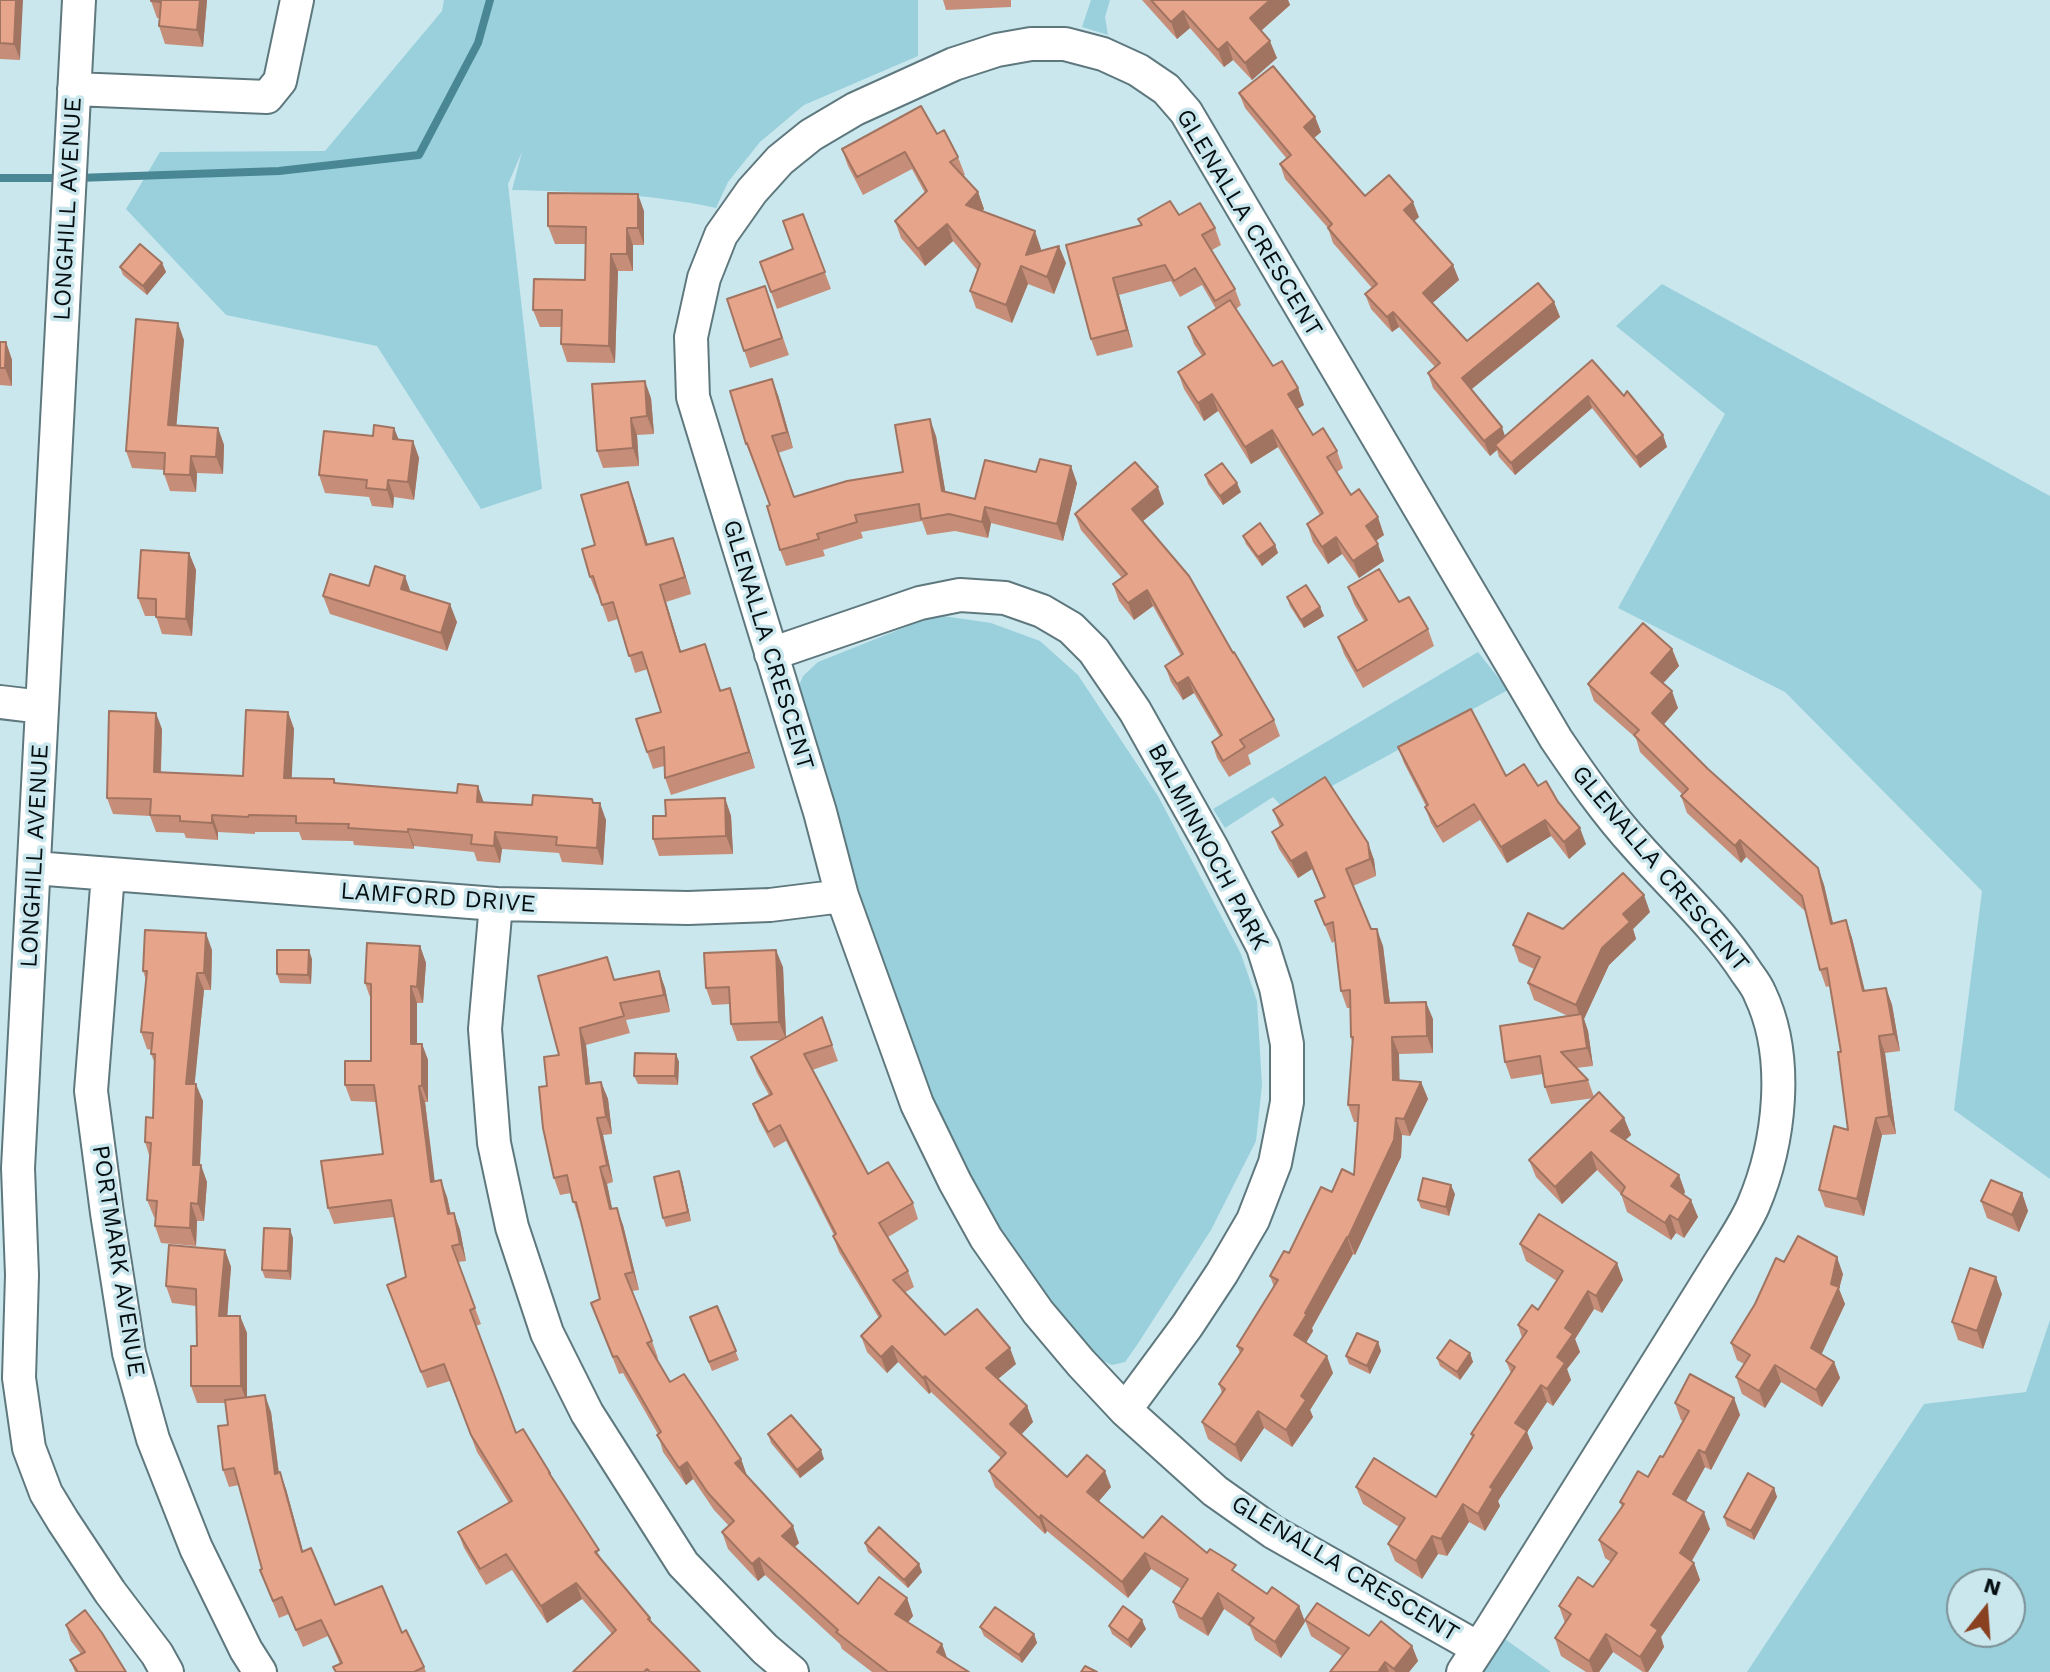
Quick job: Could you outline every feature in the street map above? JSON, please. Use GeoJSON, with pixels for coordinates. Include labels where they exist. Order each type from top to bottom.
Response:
{"type":"FeatureCollection","features":[{"type":"Feature","properties":{"kind":"street","name":"LONGHILL AVENUE"},"geometry":{"type":"LineString","coordinates":[[79,0],[34,868],[9,1164],[22,1275],[19,1378],[29,1448],[46,1493],[110,1592],[167,1672]]}},
{"type":"Feature","properties":{"kind":"street"},"geometry":{"type":"LineString","coordinates":[[74,89],[267,97],[280,81],[297,0]]}},
{"type":"Feature","properties":{"kind":"street","name":"GLENALLA CRESCENT"},"geometry":{"type":"LineString","coordinates":[[1031,44],[1065,44],[1103,54],[1138,70],[1166,89],[1186,112],[1428,525],[1556,739],[1595,797],[1699,911],[1734,953],[1760,993],[1778,1056],[1776,1115],[1771,1144],[1752,1207],[1698,1299],[1470,1660],[1215,1491],[1125,1410],[1038,1312],[986,1238],[917,1104],[842,896],[820,812],[771,654],[693,397],[691,337],[704,278],[721,235],[752,191],[780,160],[811,135],[855,109],[954,64],[997,50],[1031,44]]}},
{"type":"Feature","properties":{"kind":"street","name":"BALMINNOCH PARK"},"geometry":{"type":"LineString","coordinates":[[771,654],[920,603],[960,595],[1005,598],[1042,611],[1071,628],[1094,651],[1135,711],[1263,947],[1276,988],[1287,1044],[1287,1102],[1275,1163],[1253,1220],[1222,1273],[1125,1410]]}},
{"type":"Feature","properties":{"kind":"street"},"geometry":{"type":"LineString","coordinates":[[0,702],[42,707]]}},
{"type":"Feature","properties":{"kind":"street","name":"LAMFORD DRIVE"},"geometry":{"type":"LineString","coordinates":[[34,868],[496,904],[688,908],[770,905],[842,896]]}},
{"type":"Feature","properties":{"kind":"street","name":"PORTMARK AVENUE"},"geometry":{"type":"LineString","coordinates":[[108,874],[91,1091],[129,1353],[153,1439],[191,1535],[246,1650],[260,1672]]}},
{"type":"Feature","properties":{"kind":"street"},"geometry":{"type":"LineString","coordinates":[[496,904],[485,1029],[494,1143],[512,1227],[547,1333],[587,1413],[683,1564],[765,1649],[792,1672]]}},
{"type":"Feature","properties":{"kind":"shaded area"},"geometry":{"type":"Polygon","coordinates":[[[444,0],[918,0],[918,56],[804,105],[760,142],[728,182],[716,208],[640,196],[512,190],[522,152],[508,184],[542,489],[481,509],[377,346],[226,315],[126,209],[160,152],[325,151],[442,11],[444,0]]]}},
{"type":"Feature","properties":{"kind":"shaded area"},"geometry":{"type":"Polygon","coordinates":[[[1091,0],[1110,0],[1105,17],[1108,35],[1082,27],[1091,0]]]}},
{"type":"Feature","properties":{"kind":"shaded area"},"geometry":{"type":"Polygon","coordinates":[[[1662,284],[2050,496],[2050,1179],[1954,1110],[1982,891],[1785,692],[1618,608],[1725,414],[1616,326],[1662,284]]]}},
{"type":"Feature","properties":{"kind":"shaded area"},"geometry":{"type":"Polygon","coordinates":[[[936,615],[991,623],[1040,641],[1078,675],[1158,796],[1241,954],[1257,1001],[1262,1085],[1256,1141],[1211,1230],[1125,1362],[1112,1365],[1090,1355],[1013,1277],[949,1136],[889,987],[796,693],[803,676],[818,662],[936,615]]]}},
{"type":"Feature","properties":{"kind":"shaded area"},"geometry":{"type":"Polygon","coordinates":[[[1478,652],[1508,690],[1286,811],[1273,797],[1225,828],[1213,809],[1478,652]]]}},
{"type":"Feature","properties":{"kind":"shaded area"},"geometry":{"type":"Polygon","coordinates":[[[2050,1320],[2050,1672],[1747,1672],[1924,1404],[2026,1392],[2050,1320]]]}},
{"type":"Feature","properties":{"kind":"shaded area"},"geometry":{"type":"Polygon","coordinates":[[[1491,1629],[1551,1672],[1463,1672],[1491,1629]]]}},
{"type":"Feature","properties":{"kind":"building"},"geometry":{"type":"Polygon","coordinates":[[[0,0],[16,0],[14,44],[0,43],[0,0]]]}},
{"type":"Feature","properties":{"kind":"building"},"geometry":{"type":"Polygon","coordinates":[[[151,0],[200,0],[197,30],[159,26],[161,2],[151,0]]]}},
{"type":"Feature","properties":{"kind":"building"},"geometry":{"type":"Polygon","coordinates":[[[1151,0],[1270,0],[1250,18],[1270,41],[1245,63],[1227,42],[1218,50],[1183,11],[1171,22],[1151,0]]]}},
{"type":"Feature","properties":{"kind":"building"},"geometry":{"type":"Polygon","coordinates":[[[1273,66],[1315,117],[1304,127],[1365,196],[1389,175],[1413,202],[1404,210],[1453,265],[1423,293],[1467,341],[1538,283],[1554,302],[1462,378],[1502,427],[1484,441],[1428,373],[1440,363],[1393,312],[1387,317],[1365,294],[1377,284],[1328,228],[1332,224],[1280,164],[1291,155],[1239,93],[1273,66]]]}},
{"type":"Feature","properties":{"kind":"building"},"geometry":{"type":"Polygon","coordinates":[[[921,106],[937,134],[944,130],[958,157],[950,162],[978,192],[966,205],[1035,231],[1026,255],[1059,246],[1047,277],[1021,266],[1006,305],[970,291],[980,264],[947,224],[918,249],[895,221],[927,191],[905,152],[857,177],[842,149],[921,106]]]}},
{"type":"Feature","properties":{"kind":"building"},"geometry":{"type":"Polygon","coordinates":[[[548,193],[638,194],[638,228],[627,228],[627,254],[611,254],[609,346],[561,344],[562,310],[533,310],[534,279],[585,280],[586,227],[548,226],[548,193]]]}},
{"type":"Feature","properties":{"kind":"building"},"geometry":{"type":"Polygon","coordinates":[[[1170,201],[1179,215],[1200,203],[1215,228],[1202,235],[1235,289],[1215,301],[1195,268],[1174,281],[1165,265],[1113,278],[1127,330],[1091,339],[1066,245],[1142,225],[1138,219],[1170,201]]]}},
{"type":"Feature","properties":{"kind":"building"},"geometry":{"type":"Polygon","coordinates":[[[803,214],[825,272],[771,292],[760,262],[793,249],[783,221],[803,214]]]}},
{"type":"Feature","properties":{"kind":"building"},"geometry":{"type":"Polygon","coordinates":[[[140,244],[162,263],[143,286],[120,267],[140,244]]]}},
{"type":"Feature","properties":{"kind":"building"},"geometry":{"type":"Polygon","coordinates":[[[765,286],[782,338],[744,351],[727,299],[765,286]]]}},
{"type":"Feature","properties":{"kind":"building"},"geometry":{"type":"Polygon","coordinates":[[[1230,300],[1273,366],[1282,361],[1298,388],[1288,394],[1313,435],[1323,428],[1337,451],[1327,457],[1351,495],[1359,489],[1378,517],[1366,526],[1378,544],[1353,561],[1336,537],[1322,547],[1307,524],[1323,513],[1272,430],[1245,447],[1212,394],[1198,403],[1178,372],[1205,354],[1188,327],[1230,300]]]}},
{"type":"Feature","properties":{"kind":"building"},"geometry":{"type":"Polygon","coordinates":[[[136,319],[178,323],[168,425],[218,428],[216,457],[191,456],[190,475],[164,474],[165,453],[126,451],[136,319]]]}},
{"type":"Feature","properties":{"kind":"building"},"geometry":{"type":"Polygon","coordinates":[[[0,342],[6,342],[5,368],[0,368],[0,342]]]}},
{"type":"Feature","properties":{"kind":"building"},"geometry":{"type":"Polygon","coordinates":[[[1592,360],[1624,396],[1627,391],[1663,435],[1636,457],[1588,396],[1511,463],[1495,445],[1592,360]]]}},
{"type":"Feature","properties":{"kind":"building"},"geometry":{"type":"Polygon","coordinates":[[[772,379],[787,432],[772,436],[794,497],[847,481],[903,472],[895,425],[930,419],[942,491],[975,499],[985,460],[1036,472],[1040,459],[1071,466],[1057,524],[985,507],[982,522],[949,514],[921,519],[919,504],[855,515],[857,522],[817,534],[819,539],[780,550],[767,506],[770,505],[746,444],[730,391],[772,379]]]}},
{"type":"Feature","properties":{"kind":"building"},"geometry":{"type":"Polygon","coordinates":[[[645,381],[647,416],[631,418],[633,448],[597,451],[592,384],[645,381]]]}},
{"type":"Feature","properties":{"kind":"building"},"geometry":{"type":"Polygon","coordinates":[[[374,425],[394,428],[393,439],[413,441],[408,482],[388,480],[387,490],[366,488],[367,480],[319,475],[324,431],[373,436],[374,425]]]}},
{"type":"Feature","properties":{"kind":"building"},"geometry":{"type":"Polygon","coordinates":[[[1135,462],[1158,487],[1132,509],[1189,576],[1274,720],[1240,740],[1245,747],[1223,761],[1212,742],[1222,735],[1188,677],[1177,684],[1165,666],[1183,654],[1147,590],[1128,603],[1113,584],[1127,574],[1075,514],[1135,462]]]}},
{"type":"Feature","properties":{"kind":"building"},"geometry":{"type":"Polygon","coordinates":[[[1222,463],[1237,483],[1220,496],[1205,475],[1222,463]]]}},
{"type":"Feature","properties":{"kind":"building"},"geometry":{"type":"Polygon","coordinates":[[[628,482],[646,545],[673,538],[685,577],[660,585],[680,652],[705,644],[720,691],[730,688],[749,752],[665,778],[664,747],[647,752],[636,719],[661,712],[642,652],[629,656],[613,602],[602,605],[582,549],[595,545],[581,495],[628,482]]]}},
{"type":"Feature","properties":{"kind":"building"},"geometry":{"type":"Polygon","coordinates":[[[1260,523],[1275,545],[1258,557],[1243,536],[1260,523]]]}},
{"type":"Feature","properties":{"kind":"building"},"geometry":{"type":"Polygon","coordinates":[[[141,550],[189,553],[186,619],[156,617],[156,599],[138,598],[141,550]]]}},
{"type":"Feature","properties":{"kind":"building"},"geometry":{"type":"Polygon","coordinates":[[[375,566],[405,576],[401,589],[450,604],[441,633],[323,596],[330,574],[369,586],[375,566]]]}},
{"type":"Feature","properties":{"kind":"building"},"geometry":{"type":"Polygon","coordinates":[[[1379,569],[1399,602],[1409,597],[1428,629],[1357,671],[1338,637],[1367,620],[1348,587],[1379,569]]]}},
{"type":"Feature","properties":{"kind":"building"},"geometry":{"type":"Polygon","coordinates":[[[1306,585],[1320,607],[1301,620],[1287,597],[1306,585]]]}},
{"type":"Feature","properties":{"kind":"building"},"geometry":{"type":"Polygon","coordinates":[[[1643,623],[1672,649],[1651,673],[1672,691],[1652,713],[1708,769],[1818,868],[1831,924],[1846,920],[1863,991],[1886,988],[1894,1034],[1879,1036],[1889,1116],[1876,1118],[1857,1199],[1819,1190],[1834,1126],[1848,1130],[1838,1052],[1841,1052],[1827,968],[1820,970],[1802,896],[1740,840],[1735,846],[1681,796],[1688,789],[1634,735],[1639,730],[1588,684],[1643,623]]]}},
{"type":"Feature","properties":{"kind":"building"},"geometry":{"type":"Polygon","coordinates":[[[1471,709],[1506,776],[1524,764],[1538,786],[1546,781],[1558,802],[1580,828],[1564,842],[1545,820],[1501,847],[1474,804],[1437,827],[1398,747],[1471,709]]]}},
{"type":"Feature","properties":{"kind":"building"},"geometry":{"type":"Polygon","coordinates":[[[246,710],[288,712],[284,778],[334,779],[334,783],[457,793],[458,784],[478,786],[477,802],[532,805],[533,795],[592,799],[593,803],[600,803],[597,848],[556,845],[557,837],[495,832],[494,846],[471,844],[472,835],[348,828],[349,824],[296,823],[296,816],[212,815],[212,823],[180,821],[180,816],[150,815],[151,799],[107,798],[109,711],[156,713],[154,772],[243,776],[246,710]]]}},
{"type":"Feature","properties":{"kind":"building"},"geometry":{"type":"Polygon","coordinates":[[[1325,777],[1368,843],[1370,859],[1346,869],[1371,929],[1377,929],[1385,1003],[1426,1002],[1427,1036],[1392,1037],[1393,1080],[1421,1082],[1404,1119],[1396,1118],[1394,1140],[1348,1238],[1294,1335],[1327,1356],[1301,1396],[1306,1400],[1286,1430],[1258,1411],[1235,1445],[1202,1422],[1225,1389],[1219,1384],[1243,1349],[1237,1346],[1278,1280],[1270,1276],[1284,1251],[1289,1253],[1321,1187],[1332,1192],[1342,1169],[1354,1175],[1359,1105],[1348,1105],[1353,1037],[1350,990],[1341,991],[1333,922],[1325,925],[1315,901],[1325,897],[1306,852],[1291,861],[1272,832],[1283,825],[1273,810],[1325,777]]]}},
{"type":"Feature","properties":{"kind":"building"},"geometry":{"type":"Polygon","coordinates":[[[725,798],[726,836],[653,839],[653,816],[666,816],[665,800],[725,798]]]}},
{"type":"Feature","properties":{"kind":"building"},"geometry":{"type":"Polygon","coordinates":[[[1623,873],[1644,895],[1623,914],[1630,922],[1602,948],[1576,1005],[1528,983],[1540,957],[1513,945],[1528,913],[1563,929],[1623,873]]]}},
{"type":"Feature","properties":{"kind":"building"},"geometry":{"type":"Polygon","coordinates":[[[145,930],[206,933],[204,973],[197,973],[186,1084],[196,1084],[193,1165],[201,1165],[198,1204],[191,1203],[190,1228],[155,1226],[157,1201],[147,1200],[151,1143],[145,1142],[146,1117],[153,1118],[155,1054],[151,1054],[153,1033],[141,1032],[147,971],[143,971],[145,930]]]}},
{"type":"Feature","properties":{"kind":"building"},"geometry":{"type":"Polygon","coordinates":[[[367,943],[420,946],[417,987],[411,986],[411,1044],[422,1044],[422,1086],[419,1086],[431,1182],[441,1180],[448,1214],[454,1213],[460,1244],[452,1246],[475,1308],[470,1310],[516,1433],[523,1429],[599,1550],[595,1552],[648,1619],[700,1672],[650,1672],[647,1669],[644,1672],[573,1672],[616,1630],[576,1583],[541,1606],[506,1554],[480,1569],[458,1532],[512,1501],[471,1435],[444,1364],[421,1372],[387,1285],[406,1277],[391,1200],[328,1208],[321,1161],[383,1154],[374,1085],[345,1085],[345,1061],[371,1061],[371,984],[365,983],[367,943]]]}},
{"type":"Feature","properties":{"kind":"building"},"geometry":{"type":"Polygon","coordinates":[[[277,950],[309,950],[308,975],[277,974],[277,950]]]}},
{"type":"Feature","properties":{"kind":"building"},"geometry":{"type":"Polygon","coordinates":[[[776,950],[779,1022],[731,1024],[729,987],[706,988],[704,953],[776,950]]]}},
{"type":"Feature","properties":{"kind":"building"},"geometry":{"type":"Polygon","coordinates":[[[607,957],[614,980],[659,971],[664,995],[620,1003],[624,1016],[580,1028],[586,1084],[601,1082],[606,1117],[597,1118],[607,1165],[600,1167],[610,1209],[617,1208],[633,1272],[625,1274],[652,1341],[647,1343],[670,1382],[684,1374],[741,1459],[735,1463],[793,1526],[782,1536],[858,1604],[879,1577],[907,1598],[895,1614],[942,1644],[937,1652],[969,1672],[888,1672],[836,1632],[838,1630],[759,1558],[752,1564],[722,1532],[734,1521],[708,1493],[687,1462],[679,1468],[657,1435],[661,1432],[617,1356],[613,1357],[591,1303],[600,1299],[576,1202],[573,1202],[567,1175],[554,1178],[543,1128],[539,1087],[547,1086],[544,1057],[559,1055],[538,976],[607,957]]]}},
{"type":"Feature","properties":{"kind":"building"},"geometry":{"type":"Polygon","coordinates":[[[1582,1014],[1587,1048],[1561,1052],[1588,1080],[1545,1087],[1540,1056],[1505,1062],[1500,1026],[1582,1014]]]}},
{"type":"Feature","properties":{"kind":"building"},"geometry":{"type":"Polygon","coordinates":[[[822,1017],[832,1045],[804,1054],[868,1174],[888,1162],[913,1203],[879,1223],[908,1271],[893,1280],[945,1335],[977,1309],[1010,1348],[986,1368],[1027,1406],[1010,1424],[1067,1477],[1087,1455],[1105,1471],[1087,1492],[1143,1538],[1162,1516],[1207,1553],[1210,1549],[1236,1565],[1232,1570],[1267,1594],[1272,1587],[1299,1606],[1275,1642],[1249,1624],[1254,1618],[1218,1593],[1202,1619],[1173,1602],[1188,1579],[1145,1553],[1122,1582],[1041,1515],[1039,1518],[989,1471],[1006,1453],[925,1376],[923,1378],[892,1346],[881,1357],[861,1336],[881,1316],[833,1236],[836,1234],[780,1125],[768,1132],[753,1104],[772,1094],[751,1057],[822,1017]]]}},
{"type":"Feature","properties":{"kind":"building"},"geometry":{"type":"Polygon","coordinates":[[[635,1053],[676,1054],[675,1076],[634,1076],[635,1053]]]}},
{"type":"Feature","properties":{"kind":"building"},"geometry":{"type":"Polygon","coordinates":[[[1599,1092],[1624,1118],[1611,1131],[1679,1175],[1671,1186],[1691,1200],[1678,1220],[1670,1215],[1665,1223],[1621,1194],[1625,1187],[1591,1152],[1555,1187],[1529,1160],[1599,1092]]]}},
{"type":"Feature","properties":{"kind":"building"},"geometry":{"type":"Polygon","coordinates":[[[679,1171],[688,1212],[663,1218],[654,1177],[679,1171]]]}},
{"type":"Feature","properties":{"kind":"building"},"geometry":{"type":"Polygon","coordinates":[[[1423,1178],[1451,1185],[1446,1207],[1418,1200],[1423,1178]]]}},
{"type":"Feature","properties":{"kind":"building"},"geometry":{"type":"Polygon","coordinates":[[[1991,1180],[2022,1193],[2012,1215],[1981,1201],[1991,1180]]]}},
{"type":"Feature","properties":{"kind":"building"},"geometry":{"type":"Polygon","coordinates":[[[1539,1214],[1617,1263],[1596,1296],[1588,1291],[1565,1328],[1573,1334],[1557,1357],[1565,1363],[1547,1389],[1541,1385],[1515,1423],[1527,1431],[1490,1487],[1493,1489],[1478,1514],[1463,1504],[1441,1539],[1432,1536],[1416,1561],[1388,1544],[1405,1518],[1356,1487],[1374,1458],[1436,1497],[1474,1435],[1471,1434],[1515,1367],[1506,1361],[1527,1331],[1518,1325],[1532,1305],[1538,1310],[1563,1271],[1520,1244],[1539,1214]]]}},
{"type":"Feature","properties":{"kind":"building"},"geometry":{"type":"Polygon","coordinates":[[[264,1228],[290,1229],[288,1271],[262,1270],[264,1228]]]}},
{"type":"Feature","properties":{"kind":"building"},"geometry":{"type":"Polygon","coordinates":[[[1798,1236],[1837,1257],[1831,1284],[1839,1287],[1811,1348],[1834,1362],[1816,1390],[1775,1365],[1759,1391],[1736,1377],[1750,1355],[1731,1343],[1755,1304],[1776,1258],[1784,1262],[1798,1236]]]}},
{"type":"Feature","properties":{"kind":"building"},"geometry":{"type":"Polygon","coordinates":[[[169,1245],[225,1250],[219,1316],[240,1316],[241,1386],[191,1386],[191,1346],[197,1346],[196,1289],[166,1286],[169,1245]]]}},
{"type":"Feature","properties":{"kind":"building"},"geometry":{"type":"Polygon","coordinates":[[[1970,1268],[1996,1277],[1977,1331],[1952,1322],[1970,1268]]]}},
{"type":"Feature","properties":{"kind":"building"},"geometry":{"type":"Polygon","coordinates":[[[717,1306],[736,1351],[709,1362],[690,1317],[717,1306]]]}},
{"type":"Feature","properties":{"kind":"building"},"geometry":{"type":"Polygon","coordinates":[[[1357,1333],[1378,1342],[1367,1366],[1346,1356],[1357,1333]]]}},
{"type":"Feature","properties":{"kind":"building"},"geometry":{"type":"Polygon","coordinates":[[[1450,1340],[1470,1353],[1457,1372],[1437,1358],[1450,1340]]]}},
{"type":"Feature","properties":{"kind":"building"},"geometry":{"type":"Polygon","coordinates":[[[1690,1374],[1734,1398],[1705,1453],[1699,1450],[1673,1494],[1704,1512],[1680,1553],[1694,1563],[1651,1625],[1658,1630],[1640,1657],[1606,1634],[1589,1661],[1555,1638],[1571,1614],[1559,1606],[1578,1577],[1593,1587],[1617,1553],[1599,1540],[1624,1504],[1620,1502],[1638,1471],[1648,1477],[1689,1411],[1675,1403],[1690,1374]]]}},
{"type":"Feature","properties":{"kind":"building"},"geometry":{"type":"Polygon","coordinates":[[[265,1395],[275,1474],[280,1472],[302,1552],[311,1548],[335,1605],[382,1586],[402,1633],[406,1630],[424,1667],[414,1672],[336,1672],[333,1667],[342,1663],[321,1620],[296,1630],[282,1597],[273,1601],[260,1570],[234,1468],[223,1470],[218,1426],[228,1425],[225,1400],[265,1395]]]}},
{"type":"Feature","properties":{"kind":"building"},"geometry":{"type":"Polygon","coordinates":[[[791,1415],[821,1450],[797,1470],[768,1434],[791,1415]]]}},
{"type":"Feature","properties":{"kind":"building"},"geometry":{"type":"Polygon","coordinates":[[[1748,1473],[1774,1488],[1751,1531],[1724,1517],[1748,1473]]]}},
{"type":"Feature","properties":{"kind":"building"},"geometry":{"type":"Polygon","coordinates":[[[879,1527],[919,1564],[904,1580],[865,1543],[879,1527]]]}},
{"type":"Feature","properties":{"kind":"building"},"geometry":{"type":"Polygon","coordinates":[[[1317,1603],[1369,1636],[1381,1621],[1412,1646],[1394,1669],[1385,1662],[1378,1672],[1330,1672],[1349,1648],[1305,1620],[1317,1603]]]}},
{"type":"Feature","properties":{"kind":"building"},"geometry":{"type":"Polygon","coordinates":[[[1123,1606],[1142,1620],[1128,1640],[1109,1626],[1123,1606]]]}},
{"type":"Feature","properties":{"kind":"building"},"geometry":{"type":"Polygon","coordinates":[[[995,1607],[1034,1634],[1019,1655],[980,1627],[995,1607]]]}},
{"type":"Feature","properties":{"kind":"building"},"geometry":{"type":"Polygon","coordinates":[[[85,1610],[126,1672],[78,1672],[70,1660],[85,1652],[66,1625],[85,1610]]]}},
{"type":"Feature","properties":{"kind":"building"},"geometry":{"type":"Polygon","coordinates":[[[1085,1666],[1097,1672],[1081,1672],[1085,1666]]]}},
{"type":"Feature","properties":{"kind":"waterway"},"geometry":{"type":"LineString","coordinates":[[77,178],[279,171],[419,155],[478,43],[490,0]]}},
{"type":"Feature","properties":{"kind":"waterway"},"geometry":{"type":"LineString","coordinates":[[0,178],[63,178]]}}]}
